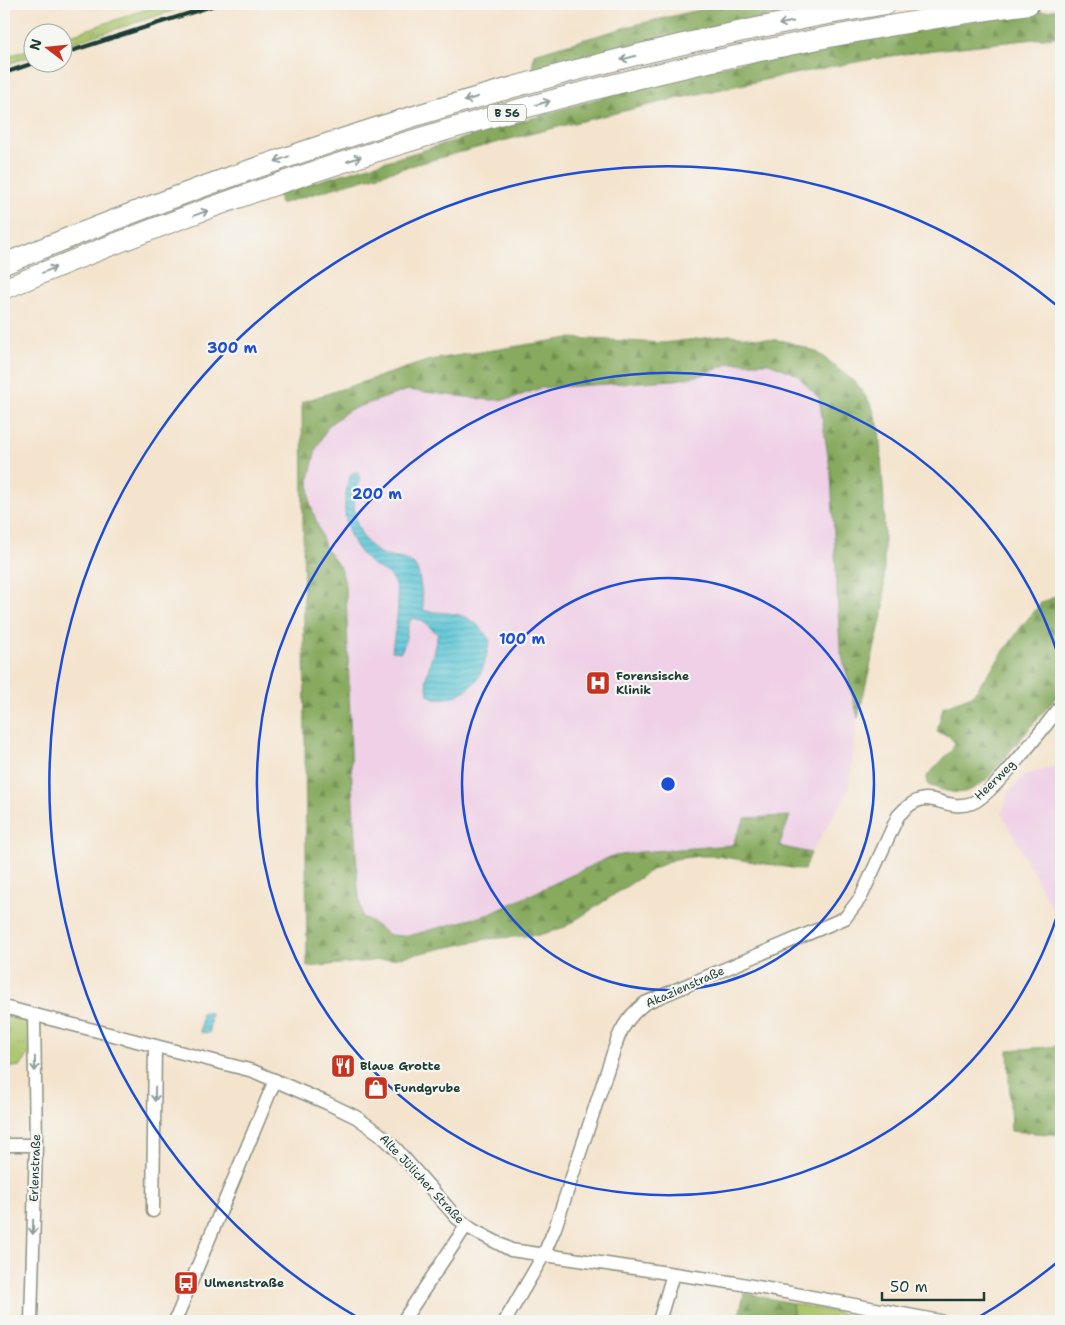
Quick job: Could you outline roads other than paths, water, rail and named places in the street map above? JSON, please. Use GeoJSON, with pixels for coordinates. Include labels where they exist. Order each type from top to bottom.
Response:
{"type":"FeatureCollection","features":[{"type":"Feature","properties":{"kind":"main road","name":"B 56"},"geometry":{"type":"LineString","coordinates":[[4,264],[83,232],[310,149],[479,97],[664,48],[886,4]]}},
{"type":"Feature","properties":{"kind":"main road","name":"B 56"},"geometry":{"type":"LineString","coordinates":[[4,289],[88,253],[384,149],[600,86],[823,38],[936,17],[1029,4]]}},
{"type":"Feature","properties":{"kind":"street","name":"Heerweg"},"geometry":{"type":"LineString","coordinates":[[907,805],[917,799],[960,804],[973,803],[995,784],[1061,706]]}},
{"type":"Feature","properties":{"kind":"street","name":"Akazienstraße"},"geometry":{"type":"LineString","coordinates":[[505,1321],[543,1256],[581,1154],[623,1026],[634,1012],[645,1003],[833,925],[845,918],[861,898],[898,816],[907,805]]}},
{"type":"Feature","properties":{"kind":"street","name":"Alte Jülicher Straße"},"geometry":{"type":"LineString","coordinates":[[4,1007],[253,1071],[356,1117],[380,1134],[466,1226],[511,1250],[790,1293],[885,1316],[940,1321]]}},
{"type":"Feature","properties":{"kind":"street","name":"Erlenstraße"},"geometry":{"type":"LineString","coordinates":[[31,1321],[36,1145],[34,1016]]}},
{"type":"Feature","properties":{"kind":"street"},"geometry":{"type":"LineString","coordinates":[[153,1211],[155,1046]]}},
{"type":"Feature","properties":{"kind":"street"},"geometry":{"type":"LineString","coordinates":[[175,1321],[275,1080]]}},
{"type":"Feature","properties":{"kind":"street"},"geometry":{"type":"LineString","coordinates":[[4,1144],[36,1145]]}},
{"type":"Feature","properties":{"kind":"street"},"geometry":{"type":"LineString","coordinates":[[402,1321],[466,1226]]}},
{"type":"Feature","properties":{"kind":"street"},"geometry":{"type":"LineString","coordinates":[[660,1321],[673,1274]]}},
{"type":"Feature","properties":{"kind":"water"},"geometry":{"type":"Polygon","coordinates":[[[357,472],[360,479],[356,489],[356,522],[366,541],[373,549],[383,555],[409,561],[415,566],[420,581],[424,611],[454,614],[469,619],[483,631],[490,641],[479,676],[463,692],[449,698],[434,698],[428,695],[426,679],[438,634],[421,620],[412,618],[401,652],[392,651],[398,607],[397,590],[394,582],[387,574],[363,556],[350,535],[347,524],[345,499],[347,486],[351,474],[357,472]]]}},
{"type":"Feature","properties":{"kind":"water"},"geometry":{"type":"Polygon","coordinates":[[[202,1012],[211,1013],[209,1033],[200,1032],[202,1012]]]}},
{"type":"Feature","properties":{"kind":"railway"},"geometry":{"type":"LineString","coordinates":[[72,51],[218,4]]}},
{"type":"Feature","properties":{"kind":"railway"},"geometry":{"type":"LineString","coordinates":[[4,73],[22,67]]}},
{"type":"Feature","properties":{"kind":"place","name":"Forensische Klinik"},"geometry":{"type":"Point","coordinates":[598,683]}},
{"type":"Feature","properties":{"kind":"place","name":"Blaue Grotte"},"geometry":{"type":"Point","coordinates":[343,1066]}},
{"type":"Feature","properties":{"kind":"place","name":"Fundgrube"},"geometry":{"type":"Point","coordinates":[376,1088]}},
{"type":"Feature","properties":{"kind":"place","name":"Ulmenstraße"},"geometry":{"type":"Point","coordinates":[186,1283]}}]}
